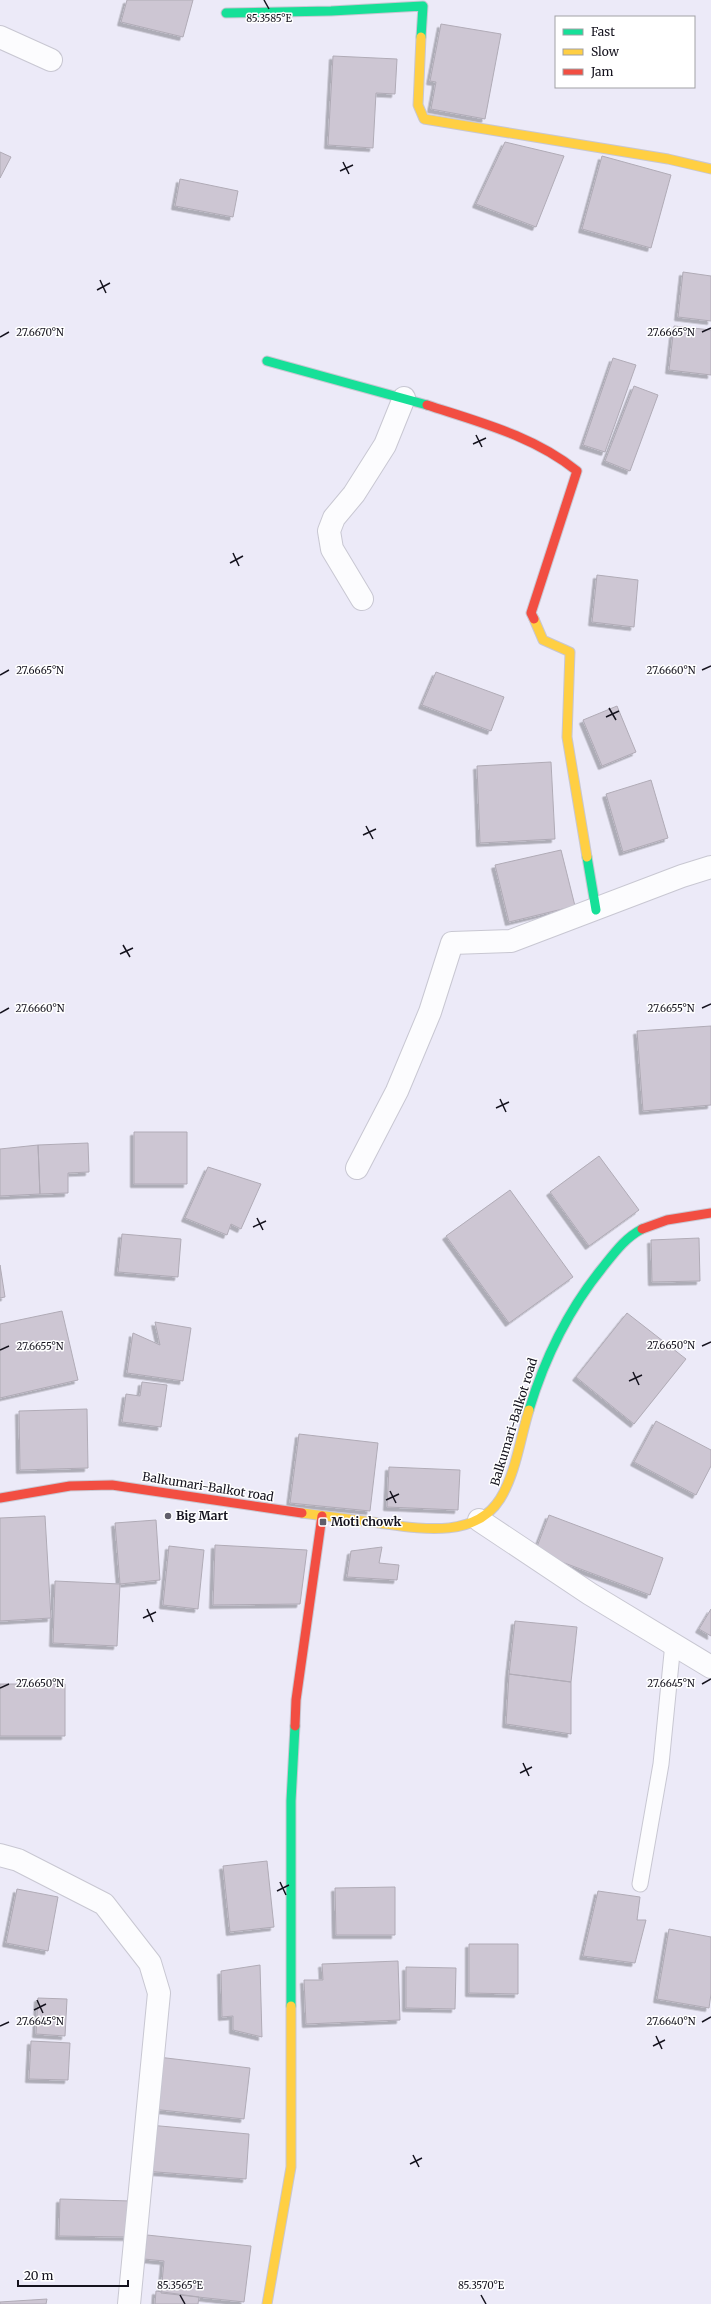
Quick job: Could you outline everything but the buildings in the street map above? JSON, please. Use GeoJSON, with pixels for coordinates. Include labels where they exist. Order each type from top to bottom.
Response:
{"type":"FeatureCollection","features":[{"type":"Feature","properties":{"kind":"street"},"geometry":{"type":"LineString","coordinates":[[226,6],[331,11],[423,3],[418,104],[424,119],[668,159],[711,169]]}},
{"type":"Feature","properties":{"kind":"street"},"geometry":{"type":"LineString","coordinates":[[0,37],[51,60]]}},
{"type":"Feature","properties":{"kind":"street"},"geometry":{"type":"LineString","coordinates":[[266,361],[404,398],[530,439],[568,463],[577,471],[531,613],[543,640],[570,652],[567,737],[596,910]]}},
{"type":"Feature","properties":{"kind":"street"},"geometry":{"type":"LineString","coordinates":[[362,599],[332,549],[329,531],[334,518],[354,494],[385,445],[404,398]]}},
{"type":"Feature","properties":{"kind":"street"},"geometry":{"type":"LineString","coordinates":[[357,1168],[397,1091],[430,1012],[452,943],[512,941],[682,876],[711,867]]}},
{"type":"Feature","properties":{"kind":"street","name":"Balkumari-Balkot road"},"geometry":{"type":"LineString","coordinates":[[0,1498],[50,1488],[111,1485],[322,1516],[432,1528],[456,1527],[479,1520],[495,1508],[506,1491],[534,1392],[549,1351],[568,1315],[596,1275],[626,1240],[655,1223],[680,1215],[711,1213]]}},
{"type":"Feature","properties":{"kind":"street"},"geometry":{"type":"LineString","coordinates":[[267,2304],[291,2167],[291,1801],[296,1700],[322,1516]]}},
{"type":"Feature","properties":{"kind":"street"},"geometry":{"type":"LineString","coordinates":[[479,1520],[590,1594],[673,1643],[711,1668]]}},
{"type":"Feature","properties":{"kind":"street"},"geometry":{"type":"LineString","coordinates":[[0,1855],[18,1860],[104,1904],[150,1963],[159,1993],[129,2304]]}},
{"type":"Feature","properties":{"kind":"lane"},"geometry":{"type":"LineString","coordinates":[[640,1884],[661,1764],[673,1643]]}},
{"type":"Feature","properties":{"kind":"traffic: fast"},"geometry":{"type":"LineString","coordinates":[[226,13],[331,11],[423,6],[421,37]]}},
{"type":"Feature","properties":{"kind":"traffic: fast"},"geometry":{"type":"LineString","coordinates":[[267,361],[427,405]]}},
{"type":"Feature","properties":{"kind":"traffic: fast"},"geometry":{"type":"LineString","coordinates":[[587,857],[596,910]]}},
{"type":"Feature","properties":{"kind":"traffic: fast"},"geometry":{"type":"LineString","coordinates":[[529,1410],[542,1371],[568,1317],[590,1283],[616,1251],[625,1241],[642,1229]]}},
{"type":"Feature","properties":{"kind":"traffic: fast"},"geometry":{"type":"LineString","coordinates":[[291,2006],[291,1801],[295,1726]]}},
{"type":"Feature","properties":{"kind":"traffic: slow"},"geometry":{"type":"LineString","coordinates":[[421,37],[418,105],[424,119],[668,159],[711,169]]}},
{"type":"Feature","properties":{"kind":"traffic: slow"},"geometry":{"type":"LineString","coordinates":[[534,619],[543,640],[570,652],[567,737],[587,857]]}},
{"type":"Feature","properties":{"kind":"traffic: slow"},"geometry":{"type":"LineString","coordinates":[[302,1513],[405,1527],[423,1528],[458,1526],[474,1521],[488,1513],[500,1499],[505,1489],[514,1467],[529,1410]]}},
{"type":"Feature","properties":{"kind":"traffic: slow"},"geometry":{"type":"LineString","coordinates":[[267,2304],[291,2167],[291,2006]]}},
{"type":"Feature","properties":{"kind":"traffic: jam"},"geometry":{"type":"LineString","coordinates":[[427,405],[486,424],[524,439],[543,448],[577,471],[531,613],[534,619]]}},
{"type":"Feature","properties":{"kind":"traffic: jam"},"geometry":{"type":"LineString","coordinates":[[642,1229],[667,1220],[711,1213]]}},
{"type":"Feature","properties":{"kind":"traffic: jam"},"geometry":{"type":"LineString","coordinates":[[0,1498],[70,1486],[112,1485],[302,1513]]}},
{"type":"Feature","properties":{"kind":"traffic: jam"},"geometry":{"type":"LineString","coordinates":[[295,1726],[296,1700],[322,1516]]}},
{"type":"Feature","properties":{"kind":"place","name":"Big Mart"},"geometry":{"type":"Point","coordinates":[168,1516]}},
{"type":"Feature","properties":{"kind":"place","name":"Moti chowk"},"geometry":{"type":"Point","coordinates":[323,1522]}}]}
